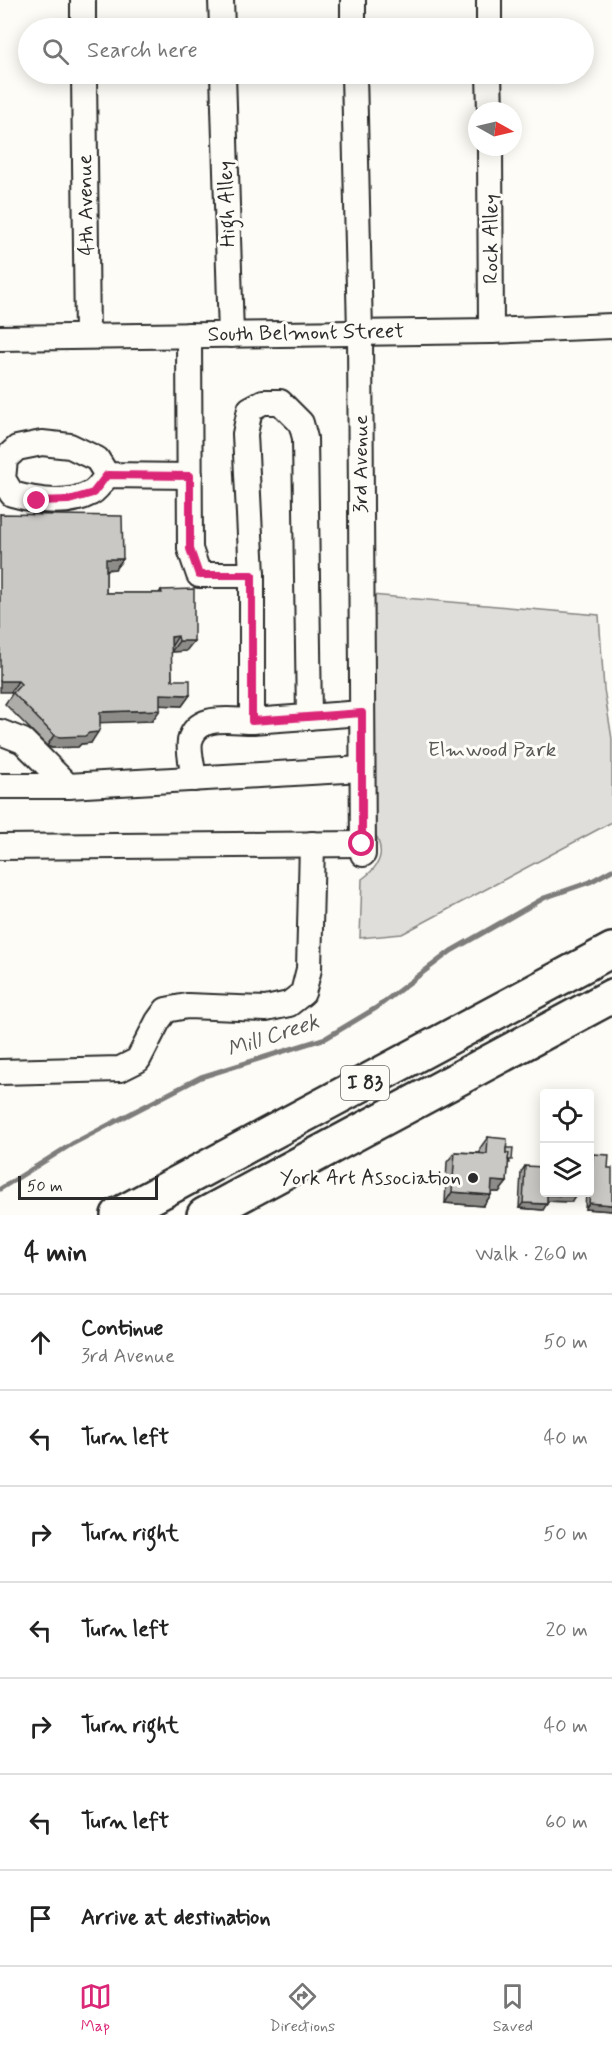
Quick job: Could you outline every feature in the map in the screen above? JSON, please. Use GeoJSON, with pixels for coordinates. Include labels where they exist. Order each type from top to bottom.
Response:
{"type":"FeatureCollection","features":[{"type":"Feature","properties":{"kind":"highway","name":"I 83"},"geometry":{"type":"LineString","coordinates":[[118,1215],[612,950]]}},
{"type":"Feature","properties":{"kind":"highway","name":"I 83"},"geometry":{"type":"LineString","coordinates":[[204,1215],[612,996]]}},
{"type":"Feature","properties":{"kind":"street"},"geometry":{"type":"LineString","coordinates":[[83,0],[83,18]]}},
{"type":"Feature","properties":{"kind":"street"},"geometry":{"type":"LineString","coordinates":[[221,0],[222,18]]}},
{"type":"Feature","properties":{"kind":"street"},"geometry":{"type":"LineString","coordinates":[[353,0],[353,18]]}},
{"type":"Feature","properties":{"kind":"street"},"geometry":{"type":"LineString","coordinates":[[489,0],[489,18]]}},
{"type":"Feature","properties":{"kind":"street","name":"4th Avenue"},"geometry":{"type":"LineString","coordinates":[[84,84],[87,336]]}},
{"type":"Feature","properties":{"kind":"street","name":"High Alley"},"geometry":{"type":"LineString","coordinates":[[223,84],[231,335]]}},
{"type":"Feature","properties":{"kind":"street","name":"3rd Avenue"},"geometry":{"type":"LineString","coordinates":[[312,844],[362,849],[360,332],[354,84]]}},
{"type":"Feature","properties":{"kind":"street"},"geometry":{"type":"LineString","coordinates":[[489,84],[489,102]]}},
{"type":"Feature","properties":{"kind":"street","name":"Rock Alley"},"geometry":{"type":"LineString","coordinates":[[490,156],[491,331]]}},
{"type":"Feature","properties":{"kind":"street","name":"South Belmont Street"},"geometry":{"type":"LineString","coordinates":[[0,338],[491,331],[612,326]]}},
{"type":"Feature","properties":{"kind":"street"},"geometry":{"type":"LineString","coordinates":[[189,335],[190,549],[199,575],[252,575]]}},
{"type":"Feature","properties":{"kind":"street"},"geometry":{"type":"LineString","coordinates":[[252,721],[252,575],[245,434],[250,410],[263,402],[280,402],[301,423],[305,438],[309,717]]}},
{"type":"Feature","properties":{"kind":"street"},"geometry":{"type":"LineString","coordinates":[[107,475],[190,476]]}},
{"type":"Feature","properties":{"kind":"street"},"geometry":{"type":"LineString","coordinates":[[195,779],[190,742],[200,724],[209,721],[252,721],[362,713]]}},
{"type":"Feature","properties":{"kind":"street"},"geometry":{"type":"LineString","coordinates":[[0,732],[23,741],[68,786]]}},
{"type":"Feature","properties":{"kind":"street"},"geometry":{"type":"LineString","coordinates":[[0,786],[68,786],[362,769]]}},
{"type":"Feature","properties":{"kind":"street"},"geometry":{"type":"LineString","coordinates":[[0,847],[312,844],[309,969],[303,993],[289,1004],[266,1009],[187,1006],[166,1010],[138,1060],[120,1069],[0,1072]]}},
{"type":"Feature","properties":{"kind":"green space","name":"Elmwood Park"},"geometry":{"type":"Polygon","coordinates":[[[371,595],[599,615],[604,689],[612,739],[612,822],[402,934],[360,938],[362,879],[370,873],[379,860],[380,854],[378,840],[370,824],[371,595]]]}},
{"type":"Feature","properties":{"kind":"building"},"geometry":{"type":"Polygon","coordinates":[[[0,514],[122,516],[123,559],[106,559],[106,593],[162,593],[161,590],[194,589],[194,641],[179,641],[178,636],[171,637],[172,680],[190,680],[190,695],[160,694],[160,710],[100,712],[98,732],[85,736],[60,737],[54,735],[13,693],[21,684],[18,681],[0,681],[0,514]]]}},
{"type":"Feature","properties":{"kind":"building","name":"York Art Association"},"geometry":{"type":"Polygon","coordinates":[[[488,1137],[507,1139],[506,1153],[509,1153],[507,1182],[492,1181],[491,1195],[452,1192],[455,1152],[487,1154],[488,1137]]]}},
{"type":"Feature","properties":{"kind":"building"},"geometry":{"type":"Polygon","coordinates":[[[506,1148],[513,1148],[512,1160],[508,1160],[509,1153],[506,1153],[506,1148]]]}},
{"type":"Feature","properties":{"kind":"building"},"geometry":{"type":"Polygon","coordinates":[[[594,1154],[609,1155],[608,1168],[612,1168],[612,1205],[589,1203],[589,1197],[594,1197],[594,1154]]]}},
{"type":"Feature","properties":{"kind":"building"},"geometry":{"type":"Polygon","coordinates":[[[525,1166],[540,1167],[540,1197],[547,1197],[547,1204],[523,1203],[525,1166]]]}},
{"type":"Feature","properties":{"kind":"waterway","name":"Mill Creek"},"geometry":{"type":"LineString","coordinates":[[0,1189],[72,1144],[201,1077],[326,1038],[376,1008],[451,951],[544,898],[590,882],[612,870]]}},
{"type":"Feature","properties":{"kind":"place","name":"York Art Association"},"geometry":{"type":"Point","coordinates":[473,1178]}},
{"type":"Feature","properties":{"kind":"route"},"geometry":{"type":"LineString","coordinates":[[37,501],[69,500],[93,493],[107,475],[190,476],[190,549],[199,575],[252,575],[252,721],[362,713],[362,844]]}}]}
